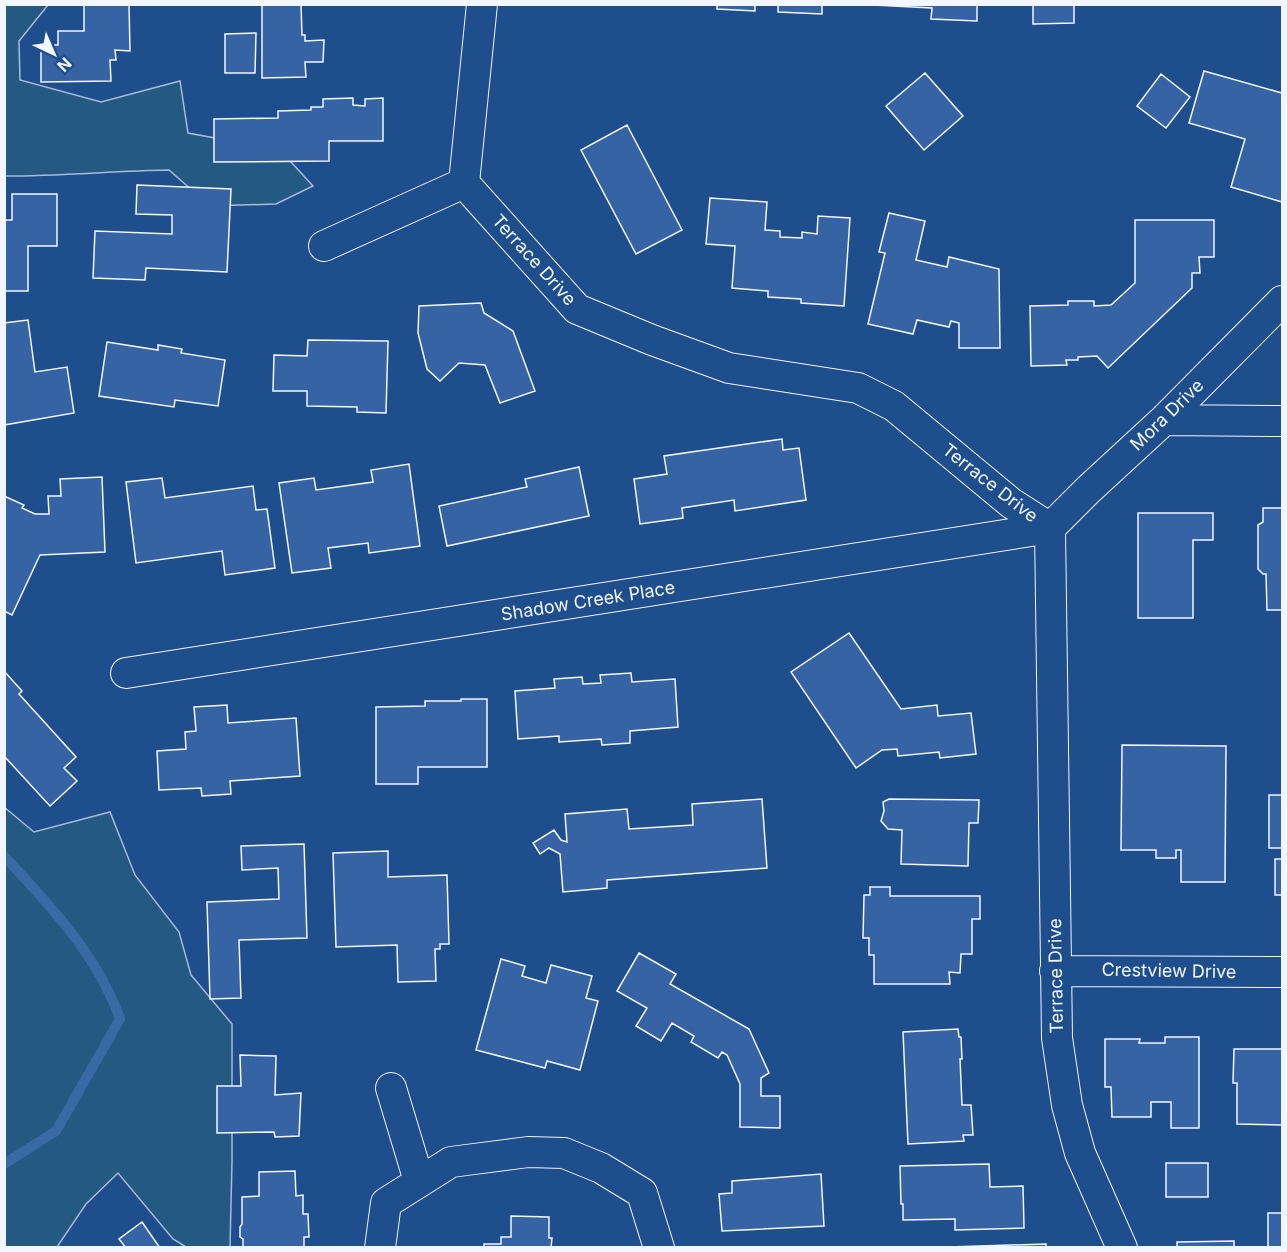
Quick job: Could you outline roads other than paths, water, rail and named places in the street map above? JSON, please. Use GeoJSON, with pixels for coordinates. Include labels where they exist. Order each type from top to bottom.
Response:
{"type":"FeatureCollection","features":[{"type":"Feature","properties":{"kind":"street"},"geometry":{"type":"LineString","coordinates":[[324,246],[464,183],[482,4]]}},
{"type":"Feature","properties":{"kind":"street","name":"Terrace Drive"},"geometry":{"type":"LineString","coordinates":[[464,183],[577,309],[729,368],[858,388],[894,406],[1011,503],[1050,528],[1057,1038],[1064,1091],[1072,1128],[1095,1190],[1122,1248]]}},
{"type":"Feature","properties":{"kind":"street","name":"Mora Drive"},"geometry":{"type":"LineString","coordinates":[[1050,528],[1164,420],[1282,301]]}},
{"type":"Feature","properties":{"kind":"street"},"geometry":{"type":"LineString","coordinates":[[1164,420],[1282,421]]}},
{"type":"Feature","properties":{"kind":"street","name":"Shadow Creek Place"},"geometry":{"type":"LineString","coordinates":[[126,673],[1050,528]]}},
{"type":"Feature","properties":{"kind":"street","name":"Crestview Drive"},"geometry":{"type":"LineString","coordinates":[[1055,971],[1282,972]]}},
{"type":"Feature","properties":{"kind":"street"},"geometry":{"type":"LineString","coordinates":[[391,1088],[419,1181]]}},
{"type":"Feature","properties":{"kind":"street"},"geometry":{"type":"LineString","coordinates":[[380,1248],[386,1203],[419,1181],[451,1162],[528,1152],[564,1153],[601,1168],[642,1193],[659,1248]]}},
{"type":"Feature","properties":{"kind":"waterway"},"geometry":{"type":"LineString","coordinates":[[4,856],[71,932],[99,974],[120,1019],[56,1131],[4,1164]]}}]}
